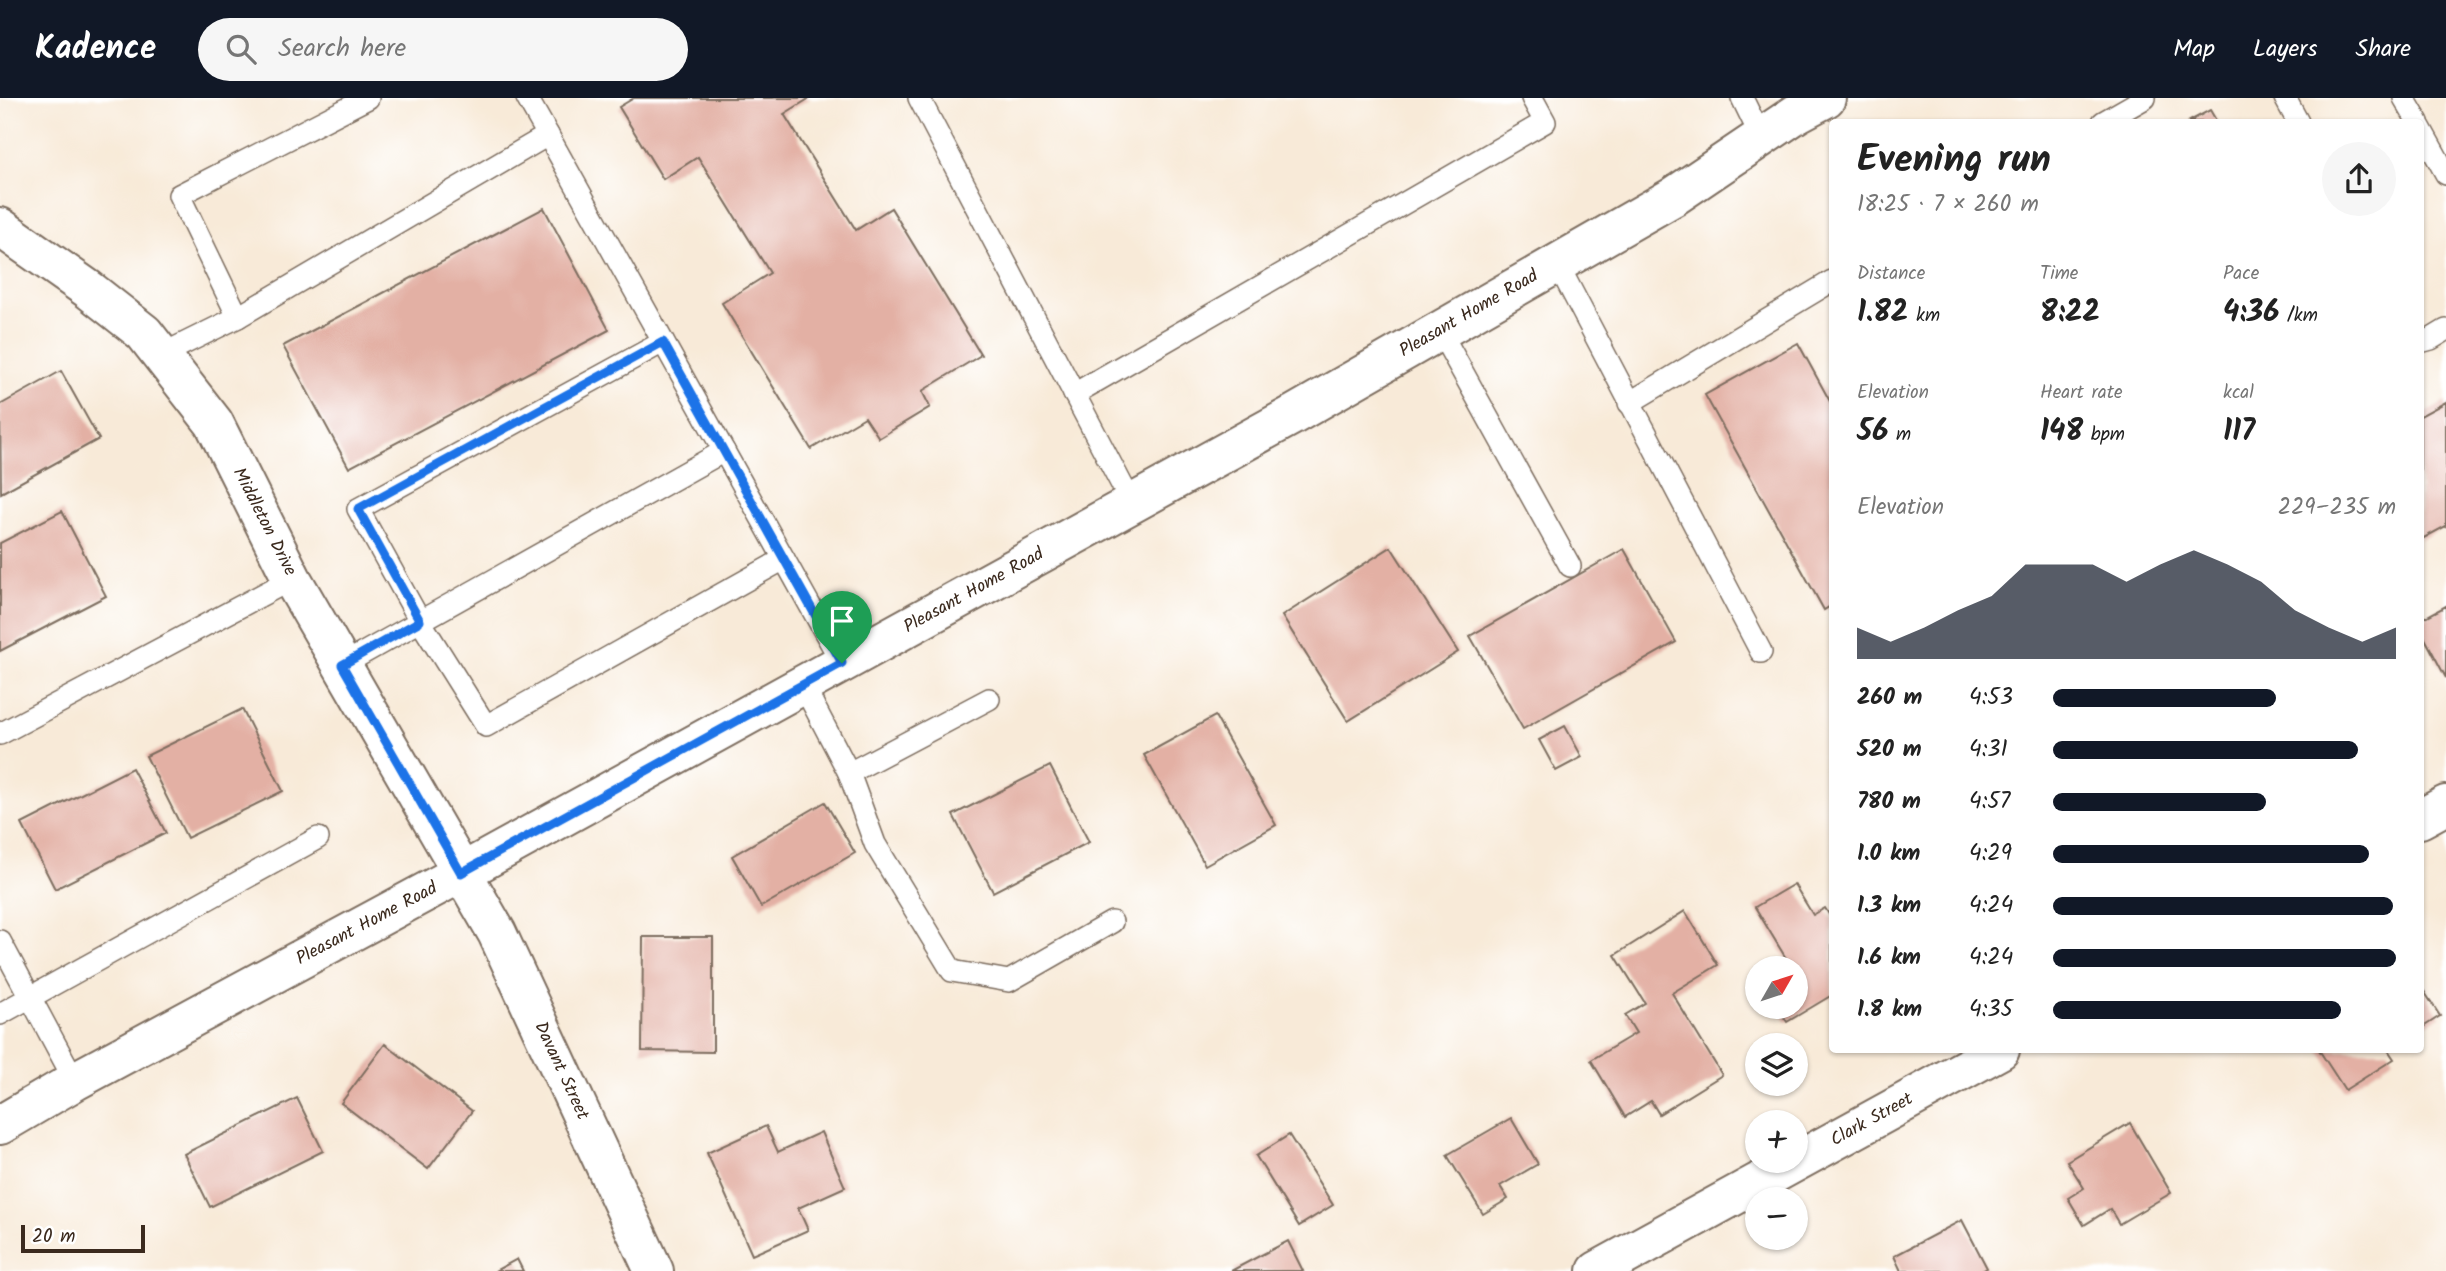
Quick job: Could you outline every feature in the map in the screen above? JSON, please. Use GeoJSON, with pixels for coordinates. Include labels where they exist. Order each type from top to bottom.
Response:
{"type":"FeatureCollection","features":[{"type":"Feature","properties":{"kind":"main road","name":"Pleasant Home Road"},"geometry":{"type":"LineString","coordinates":[[0,1125],[75,1081],[461,873],[1293,415],[1673,197],[1761,137],[1826,98]]}},
{"type":"Feature","properties":{"kind":"main road","name":"Middleton Drive"},"geometry":{"type":"LineString","coordinates":[[0,227],[144,334],[214,422],[292,579],[461,873]]}},
{"type":"Feature","properties":{"kind":"main road"},"geometry":{"type":"LineString","coordinates":[[2424,818],[2446,805]]}},
{"type":"Feature","properties":{"kind":"main road","name":"Davant Street"},"geometry":{"type":"LineString","coordinates":[[461,873],[497,933],[654,1271]]}},
{"type":"Feature","properties":{"kind":"main road","name":"Clark Street"},"geometry":{"type":"LineString","coordinates":[[1597,1271],[1995,1053]]}},
{"type":"Feature","properties":{"kind":"lane"},"geometry":{"type":"LineString","coordinates":[[238,317],[179,195],[368,98]]}},
{"type":"Feature","properties":{"kind":"lane"},"geometry":{"type":"LineString","coordinates":[[527,98],[842,663]]}},
{"type":"Feature","properties":{"kind":"lane"},"geometry":{"type":"LineString","coordinates":[[919,98],[1132,503]]}},
{"type":"Feature","properties":{"kind":"lane"},"geometry":{"type":"LineString","coordinates":[[1074,394],[1545,122],[1532,98]]}},
{"type":"Feature","properties":{"kind":"lane"},"geometry":{"type":"LineString","coordinates":[[1742,98],[1761,137]]}},
{"type":"Feature","properties":{"kind":"lane"},"geometry":{"type":"LineString","coordinates":[[2108,119],[2144,98]]}},
{"type":"Feature","properties":{"kind":"lane"},"geometry":{"type":"LineString","coordinates":[[2285,98],[2296,119]]}},
{"type":"Feature","properties":{"kind":"lane"},"geometry":{"type":"LineString","coordinates":[[2404,98],[2415,119]]}},
{"type":"Feature","properties":{"kind":"lane"},"geometry":{"type":"LineString","coordinates":[[2424,134],[2446,174]]}},
{"type":"Feature","properties":{"kind":"lane"},"geometry":{"type":"LineString","coordinates":[[161,355],[238,317],[548,135]]}},
{"type":"Feature","properties":{"kind":"lane"},"geometry":{"type":"LineString","coordinates":[[1557,263],[1760,652]]}},
{"type":"Feature","properties":{"kind":"lane"},"geometry":{"type":"LineString","coordinates":[[1629,403],[1829,283]]}},
{"type":"Feature","properties":{"kind":"lane"},"geometry":{"type":"LineString","coordinates":[[2424,341],[2446,330]]}},
{"type":"Feature","properties":{"kind":"lane"},"geometry":{"type":"LineString","coordinates":[[1440,331],[1570,566]]}},
{"type":"Feature","properties":{"kind":"lane"},"geometry":{"type":"LineString","coordinates":[[663,342],[358,509],[420,621],[486,726],[784,559]]}},
{"type":"Feature","properties":{"kind":"lane"},"geometry":{"type":"LineString","coordinates":[[342,665],[724,451]]}},
{"type":"Feature","properties":{"kind":"lane"},"geometry":{"type":"LineString","coordinates":[[0,734],[292,579]]}},
{"type":"Feature","properties":{"kind":"lane"},"geometry":{"type":"LineString","coordinates":[[803,685],[849,774],[875,844],[952,971],[1009,981],[1112,922]]}},
{"type":"Feature","properties":{"kind":"lane"},"geometry":{"type":"LineString","coordinates":[[849,774],[989,699]]}},
{"type":"Feature","properties":{"kind":"lane"},"geometry":{"type":"LineString","coordinates":[[0,1014],[317,838]]}},
{"type":"Feature","properties":{"kind":"lane"},"geometry":{"type":"LineString","coordinates":[[0,941],[75,1081]]}},
{"type":"Feature","properties":{"kind":"building"},"geometry":{"type":"Polygon","coordinates":[[[634,98],[810,98],[784,114],[856,230],[891,208],[981,355],[922,391],[930,407],[879,438],[865,417],[811,449],[722,303],[770,273],[698,157],[663,179],[619,107],[634,98]]]}},
{"type":"Feature","properties":{"kind":"building"},"geometry":{"type":"Polygon","coordinates":[[[2210,110],[2215,119],[2194,119],[2210,110]]]}},
{"type":"Feature","properties":{"kind":"building"},"geometry":{"type":"Polygon","coordinates":[[[544,208],[609,330],[349,468],[283,346],[544,208]]]}},
{"type":"Feature","properties":{"kind":"building"},"geometry":{"type":"Polygon","coordinates":[[[1798,343],[1829,400],[1829,607],[1824,610],[1705,395],[1798,343]]]}},
{"type":"Feature","properties":{"kind":"building"},"geometry":{"type":"Polygon","coordinates":[[[61,371],[99,439],[1,493],[0,405],[61,371]]]}},
{"type":"Feature","properties":{"kind":"building"},"geometry":{"type":"Polygon","coordinates":[[[2446,402],[2446,526],[2424,538],[2424,414],[2446,402]]]}},
{"type":"Feature","properties":{"kind":"building"},"geometry":{"type":"Polygon","coordinates":[[[62,511],[106,596],[0,651],[0,543],[62,511]]]}},
{"type":"Feature","properties":{"kind":"building"},"geometry":{"type":"Polygon","coordinates":[[[1391,547],[1458,652],[1348,721],[1282,616],[1391,547]]]}},
{"type":"Feature","properties":{"kind":"building"},"geometry":{"type":"Polygon","coordinates":[[[1624,549],[1676,642],[1523,729],[1470,636],[1624,549]]]}},
{"type":"Feature","properties":{"kind":"building"},"geometry":{"type":"Polygon","coordinates":[[[2446,606],[2446,678],[2424,637],[2424,618],[2446,606]]]}},
{"type":"Feature","properties":{"kind":"building"},"geometry":{"type":"Polygon","coordinates":[[[242,709],[283,791],[187,838],[146,756],[242,709]]]}},
{"type":"Feature","properties":{"kind":"building"},"geometry":{"type":"Polygon","coordinates":[[[1215,716],[1276,825],[1205,865],[1144,755],[1215,716]]]}},
{"type":"Feature","properties":{"kind":"building"},"geometry":{"type":"Polygon","coordinates":[[[1565,726],[1582,757],[1556,771],[1539,740],[1565,726]]]}},
{"type":"Feature","properties":{"kind":"building"},"geometry":{"type":"Polygon","coordinates":[[[1050,766],[1089,842],[993,892],[953,815],[1050,766]]]}},
{"type":"Feature","properties":{"kind":"building"},"geometry":{"type":"Polygon","coordinates":[[[132,768],[166,833],[55,889],[22,824],[132,768]]]}},
{"type":"Feature","properties":{"kind":"building"},"geometry":{"type":"Polygon","coordinates":[[[825,802],[855,853],[761,907],[732,856],[825,802]]]}},
{"type":"Feature","properties":{"kind":"building"},"geometry":{"type":"Polygon","coordinates":[[[1794,884],[1813,915],[1825,908],[1829,914],[1829,997],[1808,1009],[1808,956],[1785,956],[1755,907],[1794,884]]]}},
{"type":"Feature","properties":{"kind":"building"},"geometry":{"type":"Polygon","coordinates":[[[1685,911],[1718,965],[1672,993],[1722,1075],[1659,1114],[1651,1101],[1625,1117],[1591,1060],[1636,1033],[1625,1015],[1645,1003],[1615,955],[1685,911]]]}},
{"type":"Feature","properties":{"kind":"building"},"geometry":{"type":"Polygon","coordinates":[[[643,937],[713,937],[713,1052],[642,1051],[643,937]]]}},
{"type":"Feature","properties":{"kind":"building"},"geometry":{"type":"Polygon","coordinates":[[[2424,991],[2440,1016],[2424,1026],[2424,991]]]}},
{"type":"Feature","properties":{"kind":"building"},"geometry":{"type":"Polygon","coordinates":[[[385,1044],[472,1111],[428,1169],[341,1103],[385,1044]]]}},
{"type":"Feature","properties":{"kind":"building"},"geometry":{"type":"Polygon","coordinates":[[[2321,1053],[2390,1053],[2394,1059],[2345,1090],[2321,1053]]]}},
{"type":"Feature","properties":{"kind":"building"},"geometry":{"type":"Polygon","coordinates":[[[297,1098],[323,1151],[210,1207],[184,1154],[297,1098]]]}},
{"type":"Feature","properties":{"kind":"building"},"geometry":{"type":"Polygon","coordinates":[[[1511,1118],[1538,1164],[1500,1186],[1508,1199],[1483,1214],[1447,1155],[1511,1118]]]}},
{"type":"Feature","properties":{"kind":"building"},"geometry":{"type":"Polygon","coordinates":[[[2130,1123],[2171,1193],[2119,1224],[2110,1209],[2084,1225],[2068,1198],[2084,1188],[2067,1161],[2130,1123]]]}},
{"type":"Feature","properties":{"kind":"building"},"geometry":{"type":"Polygon","coordinates":[[[766,1126],[778,1152],[821,1132],[845,1187],[798,1208],[808,1230],[752,1255],[707,1153],[766,1126]]]}},
{"type":"Feature","properties":{"kind":"building"},"geometry":{"type":"Polygon","coordinates":[[[1289,1135],[1333,1205],[1299,1226],[1256,1156],[1289,1135]]]}},
{"type":"Feature","properties":{"kind":"building"},"geometry":{"type":"Polygon","coordinates":[[[1962,1220],[1987,1268],[1982,1271],[1901,1271],[1894,1256],[1962,1220]]]}},
{"type":"Feature","properties":{"kind":"building"},"geometry":{"type":"Polygon","coordinates":[[[1288,1241],[1303,1271],[1231,1271],[1288,1241]]]}},
{"type":"Feature","properties":{"kind":"building"},"geometry":{"type":"Polygon","coordinates":[[[517,1259],[523,1271],[495,1271],[517,1259]]]}},
{"type":"Feature","properties":{"kind":"route"},"geometry":{"type":"LineString","coordinates":[[663,342],[842,663],[461,873],[342,665],[420,621],[358,509],[663,342]]}}]}
